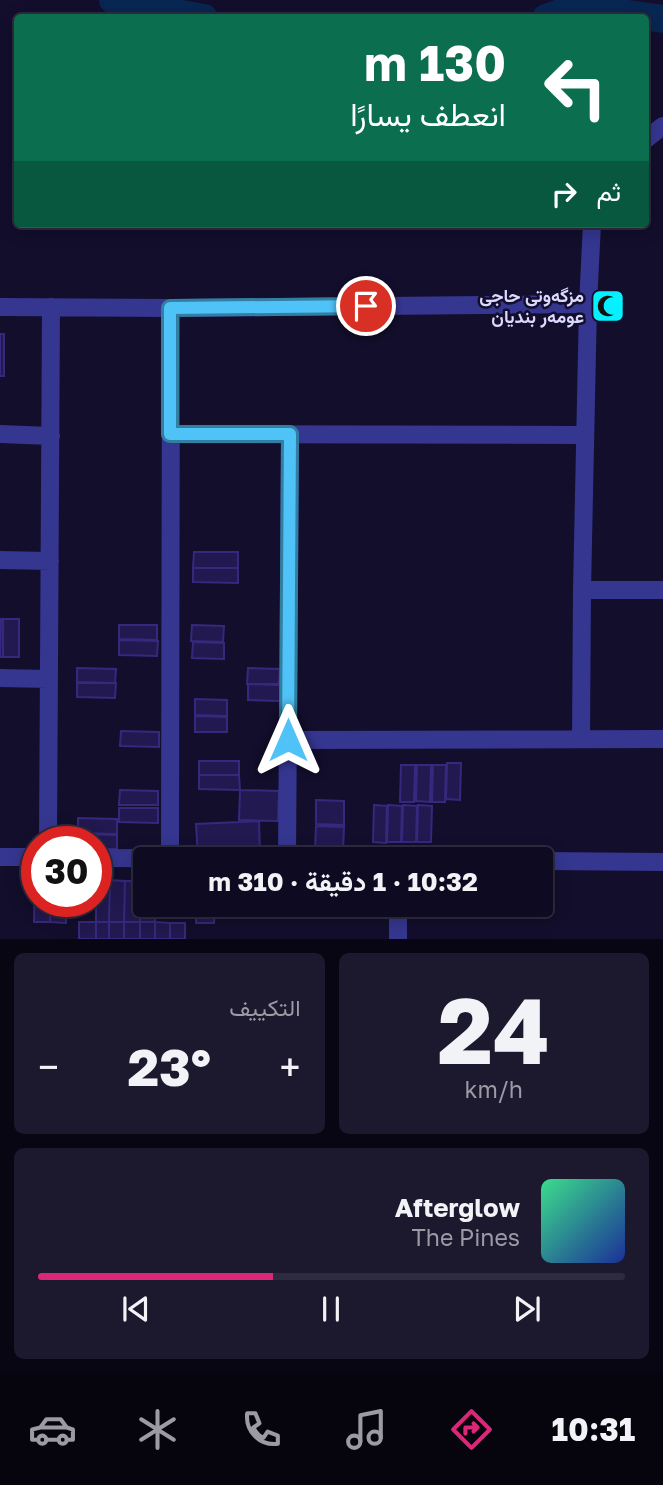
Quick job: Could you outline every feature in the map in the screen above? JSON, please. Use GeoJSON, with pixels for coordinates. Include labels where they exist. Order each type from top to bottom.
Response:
{"type":"FeatureCollection","features":[{"type":"Feature","properties":{"kind":"street"},"geometry":{"type":"LineString","coordinates":[[649,137],[663,126]]}},
{"type":"Feature","properties":{"kind":"street"},"geometry":{"type":"LineString","coordinates":[[581,738],[585,435],[592,228]]}},
{"type":"Feature","properties":{"kind":"street"},"geometry":{"type":"LineString","coordinates":[[0,307],[589,304]]}},
{"type":"Feature","properties":{"kind":"street"},"geometry":{"type":"LineString","coordinates":[[48,826],[51,307]]}},
{"type":"Feature","properties":{"kind":"street"},"geometry":{"type":"LineString","coordinates":[[170,308],[170,847]]}},
{"type":"Feature","properties":{"kind":"street"},"geometry":{"type":"LineString","coordinates":[[0,434],[51,436]]}},
{"type":"Feature","properties":{"kind":"street"},"geometry":{"type":"LineString","coordinates":[[170,434],[585,435]]}},
{"type":"Feature","properties":{"kind":"street"},"geometry":{"type":"LineString","coordinates":[[287,847],[290,434]]}},
{"type":"Feature","properties":{"kind":"street"},"geometry":{"type":"LineString","coordinates":[[0,559],[50,561]]}},
{"type":"Feature","properties":{"kind":"street"},"geometry":{"type":"LineString","coordinates":[[582,590],[663,590]]}},
{"type":"Feature","properties":{"kind":"street"},"geometry":{"type":"LineString","coordinates":[[0,678],[49,679]]}},
{"type":"Feature","properties":{"kind":"street"},"geometry":{"type":"LineString","coordinates":[[288,740],[663,739]]}},
{"type":"Feature","properties":{"kind":"street"},"geometry":{"type":"LineString","coordinates":[[0,857],[21,857]]}},
{"type":"Feature","properties":{"kind":"street"},"geometry":{"type":"LineString","coordinates":[[112,858],[133,858]]}},
{"type":"Feature","properties":{"kind":"street"},"geometry":{"type":"LineString","coordinates":[[553,861],[663,862]]}},
{"type":"Feature","properties":{"kind":"street"},"geometry":{"type":"LineString","coordinates":[[398,917],[398,939]]}},
{"type":"Feature","properties":{"kind":"building"},"geometry":{"type":"Polygon","coordinates":[[[0,334],[4,334],[4,376],[0,376],[0,334]]]}},
{"type":"Feature","properties":{"kind":"building"},"geometry":{"type":"Polygon","coordinates":[[[194,552],[238,552],[238,568],[193,568],[194,552]]]}},
{"type":"Feature","properties":{"kind":"building"},"geometry":{"type":"Polygon","coordinates":[[[193,568],[238,568],[238,583],[193,582],[193,568]]]}},
{"type":"Feature","properties":{"kind":"building"},"geometry":{"type":"Polygon","coordinates":[[[2,619],[3,657],[0,657],[2,619]]]}},
{"type":"Feature","properties":{"kind":"building"},"geometry":{"type":"Polygon","coordinates":[[[3,619],[19,619],[19,657],[3,657],[3,619]]]}},
{"type":"Feature","properties":{"kind":"building"},"geometry":{"type":"Polygon","coordinates":[[[119,625],[157,625],[157,640],[119,639],[119,625]]]}},
{"type":"Feature","properties":{"kind":"building"},"geometry":{"type":"Polygon","coordinates":[[[192,625],[224,626],[223,642],[191,641],[192,625]]]}},
{"type":"Feature","properties":{"kind":"building"},"geometry":{"type":"Polygon","coordinates":[[[119,640],[158,641],[157,656],[119,655],[119,640]]]}},
{"type":"Feature","properties":{"kind":"building"},"geometry":{"type":"Polygon","coordinates":[[[193,642],[224,643],[224,659],[192,658],[193,642]]]}},
{"type":"Feature","properties":{"kind":"building"},"geometry":{"type":"Polygon","coordinates":[[[77,668],[116,669],[115,683],[77,682],[77,668]]]}},
{"type":"Feature","properties":{"kind":"building"},"geometry":{"type":"Polygon","coordinates":[[[248,668],[280,669],[279,684],[247,684],[248,668]]]}},
{"type":"Feature","properties":{"kind":"building"},"geometry":{"type":"Polygon","coordinates":[[[77,683],[116,683],[115,698],[77,697],[77,683]]]}},
{"type":"Feature","properties":{"kind":"building"},"geometry":{"type":"Polygon","coordinates":[[[248,684],[280,685],[280,701],[248,700],[248,684]]]}},
{"type":"Feature","properties":{"kind":"building"},"geometry":{"type":"Polygon","coordinates":[[[195,699],[227,700],[227,716],[195,715],[195,699]]]}},
{"type":"Feature","properties":{"kind":"building"},"geometry":{"type":"Polygon","coordinates":[[[195,716],[227,717],[227,732],[195,732],[195,716]]]}},
{"type":"Feature","properties":{"kind":"building"},"geometry":{"type":"Polygon","coordinates":[[[121,731],[159,732],[159,747],[120,746],[121,731]]]}},
{"type":"Feature","properties":{"kind":"building"},"geometry":{"type":"Polygon","coordinates":[[[199,761],[239,761],[239,775],[199,775],[199,761]]]}},
{"type":"Feature","properties":{"kind":"building"},"geometry":{"type":"Polygon","coordinates":[[[447,763],[461,763],[460,800],[446,799],[447,763]]]}},
{"type":"Feature","properties":{"kind":"building"},"geometry":{"type":"Polygon","coordinates":[[[401,765],[415,765],[414,802],[400,802],[401,765]]]}},
{"type":"Feature","properties":{"kind":"building"},"geometry":{"type":"Polygon","coordinates":[[[417,765],[431,765],[430,802],[416,801],[417,765]]]}},
{"type":"Feature","properties":{"kind":"building"},"geometry":{"type":"Polygon","coordinates":[[[433,765],[446,765],[445,802],[432,802],[433,765]]]}},
{"type":"Feature","properties":{"kind":"building"},"geometry":{"type":"Polygon","coordinates":[[[199,775],[239,775],[240,790],[199,789],[199,775]]]}},
{"type":"Feature","properties":{"kind":"building"},"geometry":{"type":"Polygon","coordinates":[[[120,790],[158,791],[158,805],[119,805],[120,790]]]}},
{"type":"Feature","properties":{"kind":"building"},"geometry":{"type":"Polygon","coordinates":[[[240,790],[279,791],[278,821],[239,820],[240,790]]]}},
{"type":"Feature","properties":{"kind":"building"},"geometry":{"type":"Polygon","coordinates":[[[316,800],[344,801],[344,825],[316,824],[316,800]]]}},
{"type":"Feature","properties":{"kind":"building"},"geometry":{"type":"Polygon","coordinates":[[[374,805],[387,806],[386,843],[373,842],[374,805]]]}},
{"type":"Feature","properties":{"kind":"building"},"geometry":{"type":"Polygon","coordinates":[[[388,805],[402,806],[401,842],[387,842],[388,805]]]}},
{"type":"Feature","properties":{"kind":"building"},"geometry":{"type":"Polygon","coordinates":[[[403,805],[417,806],[416,842],[402,842],[403,805]]]}},
{"type":"Feature","properties":{"kind":"building"},"geometry":{"type":"Polygon","coordinates":[[[418,805],[432,806],[431,842],[417,842],[418,805]]]}},
{"type":"Feature","properties":{"kind":"building"},"geometry":{"type":"Polygon","coordinates":[[[119,808],[158,808],[158,823],[119,822],[119,808]]]}},
{"type":"Feature","properties":{"kind":"building"},"geometry":{"type":"Polygon","coordinates":[[[78,818],[117,819],[117,834],[112,834],[112,826],[78,826],[78,818]]]}},
{"type":"Feature","properties":{"kind":"building"},"geometry":{"type":"Polygon","coordinates":[[[259,821],[260,847],[197,847],[196,824],[259,821]]]}},
{"type":"Feature","properties":{"kind":"building"},"geometry":{"type":"Polygon","coordinates":[[[316,826],[344,827],[343,847],[315,847],[316,826]]]}},
{"type":"Feature","properties":{"kind":"building"},"geometry":{"type":"Polygon","coordinates":[[[112,835],[117,835],[117,849],[112,849],[112,835]]]}},
{"type":"Feature","properties":{"kind":"building"},"geometry":{"type":"Polygon","coordinates":[[[112,880],[125,881],[124,922],[109,922],[109,917],[112,917],[112,880]]]}},
{"type":"Feature","properties":{"kind":"building"},"geometry":{"type":"Polygon","coordinates":[[[125,881],[133,881],[133,917],[140,917],[140,922],[124,922],[125,881]]]}},
{"type":"Feature","properties":{"kind":"building"},"geometry":{"type":"Polygon","coordinates":[[[34,917],[50,917],[50,922],[34,922],[34,917]]]}},
{"type":"Feature","properties":{"kind":"building"},"geometry":{"type":"Polygon","coordinates":[[[50,917],[66,917],[66,923],[50,922],[50,917]]]}},
{"type":"Feature","properties":{"kind":"building"},"geometry":{"type":"Polygon","coordinates":[[[96,917],[109,917],[109,922],[96,922],[96,917]]]}},
{"type":"Feature","properties":{"kind":"building"},"geometry":{"type":"Polygon","coordinates":[[[140,917],[155,917],[155,922],[140,922],[140,917]]]}},
{"type":"Feature","properties":{"kind":"building"},"geometry":{"type":"Polygon","coordinates":[[[196,917],[214,917],[214,923],[196,923],[196,917]]]}},
{"type":"Feature","properties":{"kind":"building"},"geometry":{"type":"Polygon","coordinates":[[[79,922],[96,922],[96,939],[79,939],[79,922]]]}},
{"type":"Feature","properties":{"kind":"building"},"geometry":{"type":"Polygon","coordinates":[[[96,922],[109,922],[109,939],[96,939],[96,922]]]}},
{"type":"Feature","properties":{"kind":"building"},"geometry":{"type":"Polygon","coordinates":[[[109,922],[124,922],[124,939],[109,939],[109,922]]]}},
{"type":"Feature","properties":{"kind":"building"},"geometry":{"type":"Polygon","coordinates":[[[124,922],[140,922],[140,939],[124,939],[124,922]]]}},
{"type":"Feature","properties":{"kind":"building"},"geometry":{"type":"Polygon","coordinates":[[[140,922],[155,922],[155,939],[140,939],[140,922]]]}},
{"type":"Feature","properties":{"kind":"building"},"geometry":{"type":"Polygon","coordinates":[[[155,922],[170,923],[170,939],[155,939],[155,922]]]}},
{"type":"Feature","properties":{"kind":"building"},"geometry":{"type":"Polygon","coordinates":[[[170,923],[185,923],[185,939],[170,939],[170,923]]]}},
{"type":"Feature","properties":{"kind":"waterway"},"geometry":{"type":"LineString","coordinates":[[113,0],[182,14]]}},
{"type":"Feature","properties":{"kind":"waterway"},"geometry":{"type":"LineString","coordinates":[[557,14],[577,7],[627,14]]}},
{"type":"Feature","properties":{"kind":"waterway"},"geometry":{"type":"LineString","coordinates":[[649,17],[663,19]]}},
{"type":"Feature","properties":{"kind":"place","name":"مزگەوتی حاجی عومەر بندیان"},"geometry":{"type":"Point","coordinates":[608,306]}},
{"type":"Feature","properties":{"kind":"route"},"geometry":{"type":"LineString","coordinates":[[288,740],[290,434],[170,434],[170,308],[366,306]]}}]}
